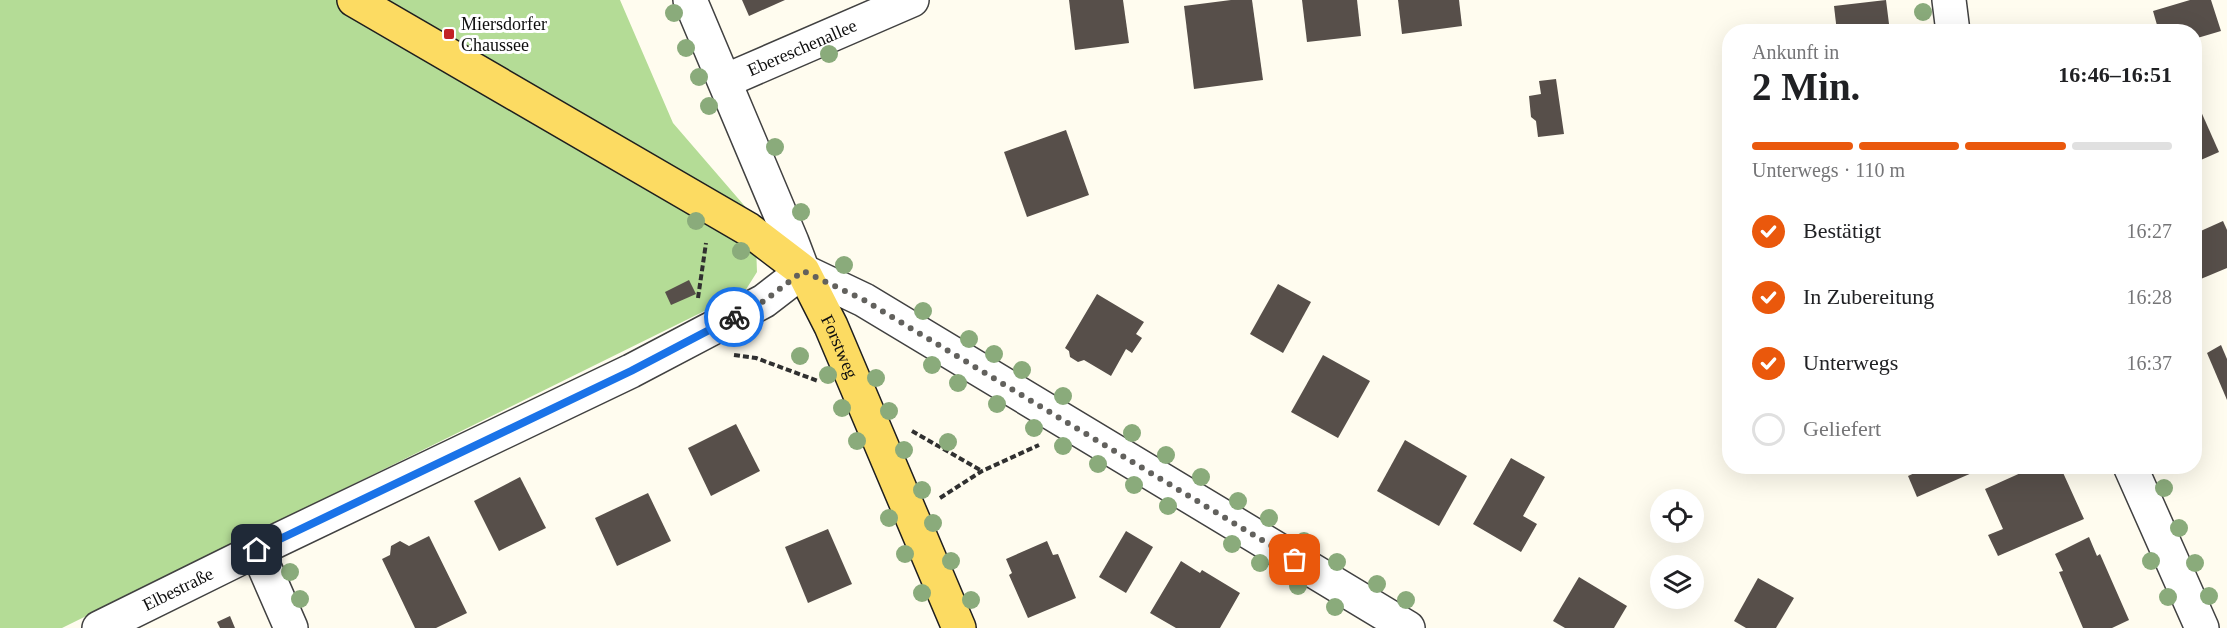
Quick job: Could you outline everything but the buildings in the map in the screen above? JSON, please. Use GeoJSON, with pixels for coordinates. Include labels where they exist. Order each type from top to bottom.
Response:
{"type":"FeatureCollection","features":[{"type":"Feature","properties":{"kind":"main road"},"geometry":{"type":"LineString","coordinates":[[354,0],[748,229],[803,271]]}},
{"type":"Feature","properties":{"kind":"main road","name":"Forstweg"},"geometry":{"type":"LineString","coordinates":[[803,271],[831,326],[959,628]]}},
{"type":"Feature","properties":{"kind":"street","name":"Forstweg"},"geometry":{"type":"LineString","coordinates":[[690,0],[803,271]]}},
{"type":"Feature","properties":{"kind":"street","name":"Ebereschenallee"},"geometry":{"type":"LineString","coordinates":[[725,81],[912,0]]}},
{"type":"Feature","properties":{"kind":"street"},"geometry":{"type":"LineString","coordinates":[[1949,0],[1952,24]]}},
{"type":"Feature","properties":{"kind":"street"},"geometry":{"type":"LineString","coordinates":[[803,271],[864,300],[1408,628]]}},
{"type":"Feature","properties":{"kind":"street","name":"Elbestraße"},"geometry":{"type":"LineString","coordinates":[[99,628],[631,371],[764,301],[803,271]]}},
{"type":"Feature","properties":{"kind":"street"},"geometry":{"type":"LineString","coordinates":[[2134,474],[2202,628]]}},
{"type":"Feature","properties":{"kind":"street"},"geometry":{"type":"LineString","coordinates":[[257,550],[291,628]]}},
{"type":"Feature","properties":{"kind":"path"},"geometry":{"type":"LineString","coordinates":[[689,340],[713,210]]}},
{"type":"Feature","properties":{"kind":"path"},"geometry":{"type":"LineString","coordinates":[[727,354],[756,358],[826,385]]}},
{"type":"Feature","properties":{"kind":"path"},"geometry":{"type":"LineString","coordinates":[[909,430],[982,471]]}},
{"type":"Feature","properties":{"kind":"path"},"geometry":{"type":"LineString","coordinates":[[934,502],[982,471],[1041,444]]}},
{"type":"Feature","properties":{"kind":"green space"},"geometry":{"type":"Polygon","coordinates":[[[0,0],[620,0],[673,123],[755,218],[757,272],[745,291],[62,628],[0,628],[0,0]]]}},
{"type":"Feature","properties":{"kind":"way so far"},"geometry":{"type":"LineString","coordinates":[[734,317],[764,301],[803,271],[864,300],[1295,560]]}},
{"type":"Feature","properties":{"kind":"place","name":"Miersdorfer Chaussee"},"geometry":{"type":"Point","coordinates":[449,34]}},
{"type":"Feature","properties":{"kind":"route"},"geometry":{"type":"LineString","coordinates":[[257,550],[631,371],[734,317]]}}]}
